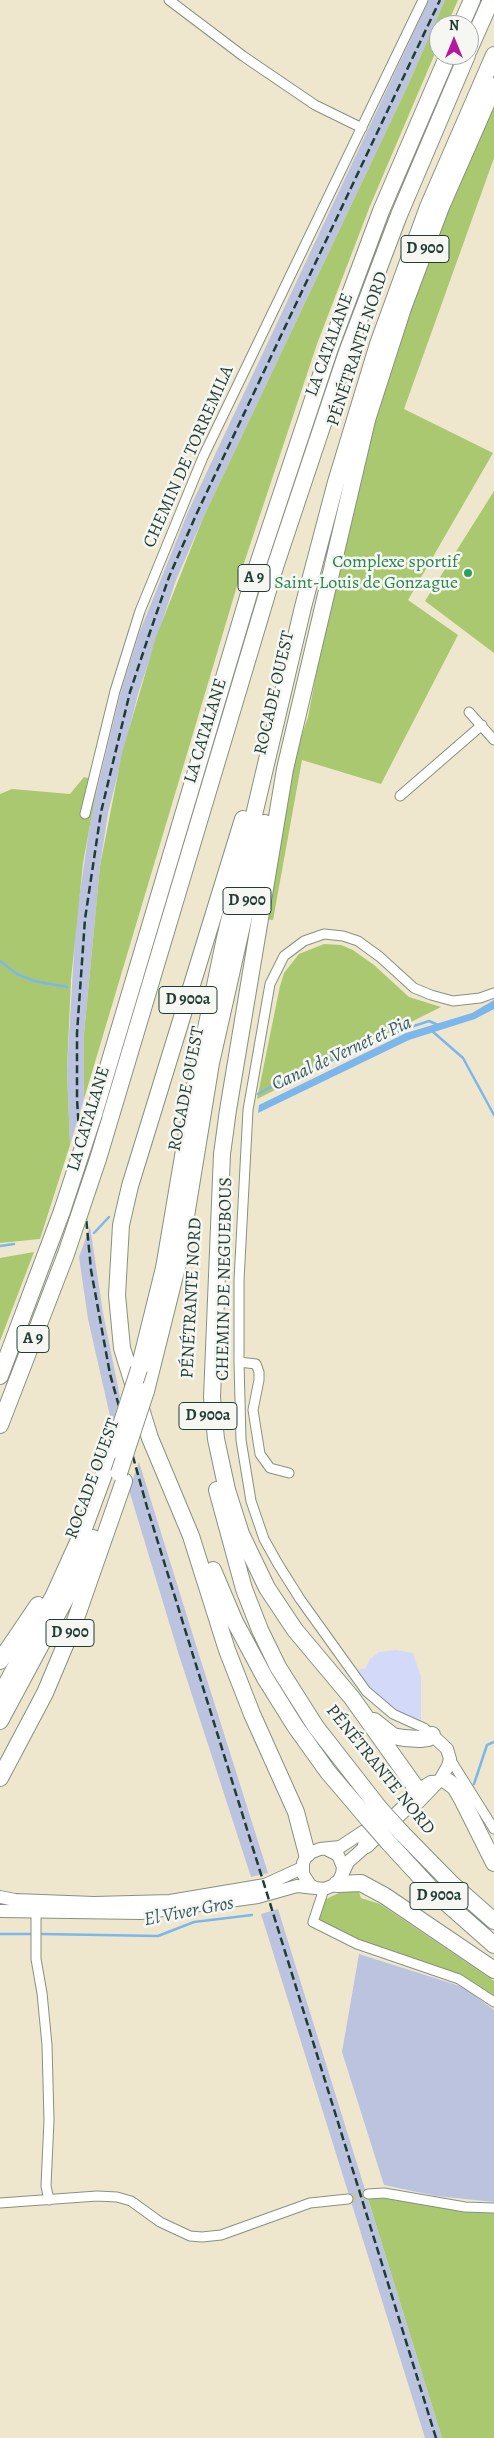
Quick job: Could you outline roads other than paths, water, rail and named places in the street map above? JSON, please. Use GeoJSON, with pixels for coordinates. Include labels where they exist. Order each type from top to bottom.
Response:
{"type":"FeatureCollection","features":[{"type":"Feature","properties":{"kind":"highway"},"geometry":{"type":"LineString","coordinates":[[465,15],[472,0]]}},
{"type":"Feature","properties":{"kind":"highway"},"geometry":{"type":"LineString","coordinates":[[479,27],[491,0]]}},
{"type":"Feature","properties":{"kind":"highway","name":"PÉNÉTRANTE NORD"},"geometry":{"type":"LineString","coordinates":[[303,607],[336,482],[378,344],[428,207],[494,55]]}},
{"type":"Feature","properties":{"kind":"highway","name":"LA CATALANE"},"geometry":{"type":"LineString","coordinates":[[0,1376],[62,1211],[94,1114],[256,570],[324,367],[381,210],[444,65]]}},
{"type":"Feature","properties":{"kind":"highway","name":"LA CATALANE"},"geometry":{"type":"LineString","coordinates":[[0,1425],[66,1254],[98,1159],[276,564],[347,352],[385,251],[463,65]]}},
{"type":"Feature","properties":{"kind":"highway","name":"PÉNÉTRANTE NORD"},"geometry":{"type":"LineString","coordinates":[[368,416],[403,308],[440,207],[494,86]]}},
{"type":"Feature","properties":{"kind":"highway","name":"ROCADE OUEST"},"geometry":{"type":"LineString","coordinates":[[0,1721],[66,1598],[97,1530],[144,1396],[179,1260],[197,1139],[236,951],[295,696],[339,518],[368,416]]}},
{"type":"Feature","properties":{"kind":"highway","name":"D 900a"},"geometry":{"type":"LineString","coordinates":[[222,1154],[285,770],[368,416]]}},
{"type":"Feature","properties":{"kind":"highway","name":"ROCADE OUEST"},"geometry":{"type":"LineString","coordinates":[[0,1696],[54,1595],[83,1531],[116,1477],[113,1450],[139,1369],[164,1268],[199,1062],[303,607]]}},
{"type":"Feature","properties":{"kind":"highway","name":"D 900a"},"geometry":{"type":"LineString","coordinates":[[144,1396],[129,1376],[118,1325],[116,1295],[120,1225],[130,1186],[240,827],[303,607]]}},
{"type":"Feature","properties":{"kind":"highway"},"geometry":{"type":"LineString","coordinates":[[222,1154],[212,1397],[216,1439],[227,1490],[241,1534],[267,1588],[295,1630],[352,1698],[378,1725],[393,1736],[420,1740],[432,1735]]}},
{"type":"Feature","properties":{"kind":"highway","name":"PÉNÉTRANTE NORD"},"geometry":{"type":"LineString","coordinates":[[222,1154],[214,1241],[207,1396],[216,1489],[244,1589],[260,1630],[278,1667],[374,1814],[388,1842],[435,1893],[494,1945]]}},
{"type":"Feature","properties":{"kind":"highway"},"geometry":{"type":"LineString","coordinates":[[144,1396],[150,1438],[201,1564],[227,1650],[252,1714],[296,1812],[305,1861]]}},
{"type":"Feature","properties":{"kind":"highway","name":"PÉNÉTRANTE NORD"},"geometry":{"type":"LineString","coordinates":[[144,1396],[235,1622],[265,1678],[295,1726],[323,1764],[374,1814],[401,1832],[452,1884],[494,1921]]}},
{"type":"Feature","properties":{"kind":"highway","name":"D 900"},"geometry":{"type":"LineString","coordinates":[[0,1661],[52,1582],[116,1477]]}},
{"type":"Feature","properties":{"kind":"highway","name":"D 900"},"geometry":{"type":"LineString","coordinates":[[0,1778],[45,1693],[74,1624],[116,1477]]}},
{"type":"Feature","properties":{"kind":"highway"},"geometry":{"type":"LineString","coordinates":[[352,1698],[415,1790],[414,1799],[366,1845]]}},
{"type":"Feature","properties":{"kind":"highway"},"geometry":{"type":"LineString","coordinates":[[439,1781],[455,1787],[494,1863]]}},
{"type":"Feature","properties":{"kind":"highway"},"geometry":{"type":"LineString","coordinates":[[326,1890],[361,1883],[385,1896],[494,1970]]}},
{"type":"Feature","properties":{"kind":"main road"},"geometry":{"type":"LineString","coordinates":[[326,1890],[348,1862],[366,1845],[409,1812],[439,1781],[439,1772],[448,1754],[432,1735]]}},
{"type":"Feature","properties":{"kind":"main road"},"geometry":{"type":"LineString","coordinates":[[0,1897],[94,1903],[170,1901],[266,1885],[305,1861],[320,1848],[340,1847],[352,1841],[415,1790],[439,1781]]}},
{"type":"Feature","properties":{"kind":"main road"},"geometry":{"type":"LineString","coordinates":[[326,1848],[338,1855],[343,1867],[326,1890]]}},
{"type":"Feature","properties":{"kind":"main road"},"geometry":{"type":"LineString","coordinates":[[305,1861],[305,1880],[326,1890]]}},
{"type":"Feature","properties":{"kind":"main road"},"geometry":{"type":"LineString","coordinates":[[0,1911],[141,1913],[258,1897],[297,1886],[326,1890]]}},
{"type":"Feature","properties":{"kind":"street"},"geometry":{"type":"LineString","coordinates":[[169,0],[243,56],[315,105],[362,128]]}},
{"type":"Feature","properties":{"kind":"street","name":"CHEMIN DE TORREMILA"},"geometry":{"type":"LineString","coordinates":[[85,814],[115,691],[140,611],[203,457],[423,0]]}},
{"type":"Feature","properties":{"kind":"street"},"geometry":{"type":"LineString","coordinates":[[469,712],[494,740]]}},
{"type":"Feature","properties":{"kind":"street"},"geometry":{"type":"LineString","coordinates":[[400,796],[482,725]]}},
{"type":"Feature","properties":{"kind":"street","name":"CHEMIN DE NEGUEBOUS"},"geometry":{"type":"LineString","coordinates":[[432,1735],[424,1728],[387,1710],[366,1691],[300,1599],[264,1539],[251,1501],[245,1472],[239,1362],[240,1262],[248,1110],[270,984],[284,956],[293,947],[324,934],[343,936],[358,941],[380,957],[414,988],[431,995],[453,1001],[480,998],[494,993]]}},
{"type":"Feature","properties":{"kind":"street"},"geometry":{"type":"LineString","coordinates":[[239,1362],[256,1364],[259,1372],[253,1410],[260,1454],[270,1468],[289,1473]]}},
{"type":"Feature","properties":{"kind":"street"},"geometry":{"type":"LineString","coordinates":[[448,1754],[494,1829]]}},
{"type":"Feature","properties":{"kind":"street"},"geometry":{"type":"LineString","coordinates":[[326,1890],[313,1922],[328,1932],[357,1944],[459,1978],[494,2002]]}},
{"type":"Feature","properties":{"kind":"street"},"geometry":{"type":"LineString","coordinates":[[36,1911],[36,1959],[42,1993],[47,2053],[49,2157],[46,2186],[49,2200]]}},
{"type":"Feature","properties":{"kind":"street"},"geometry":{"type":"LineString","coordinates":[[368,2194],[384,2193],[466,2207],[494,2208]]}},
{"type":"Feature","properties":{"kind":"street"},"geometry":{"type":"LineString","coordinates":[[0,2203],[97,2196],[117,2198],[131,2201],[160,2222],[190,2236],[202,2238],[221,2235],[310,2203],[348,2199]]}},
{"type":"Feature","properties":{"kind":"water","name":"Canal de Vernet et Pia"},"geometry":{"type":"Polygon","coordinates":[[[494,1000],[494,1009],[475,1019],[409,1040],[258,1113],[259,1105],[406,1033],[472,1013],[494,1000]]]}},
{"type":"Feature","properties":{"kind":"waterway"},"geometry":{"type":"LineString","coordinates":[[0,961],[17,974],[34,981],[67,987]]}},
{"type":"Feature","properties":{"kind":"waterway"},"geometry":{"type":"LineString","coordinates":[[258,1094],[276,1084],[405,1029],[429,1021],[438,1025]]}},
{"type":"Feature","properties":{"kind":"waterway"},"geometry":{"type":"LineString","coordinates":[[432,1031],[463,1058],[494,1115]]}},
{"type":"Feature","properties":{"kind":"waterway"},"geometry":{"type":"LineString","coordinates":[[94,1233],[109,1217]]}},
{"type":"Feature","properties":{"kind":"waterway"},"geometry":{"type":"LineString","coordinates":[[0,1246],[14,1244]]}},
{"type":"Feature","properties":{"kind":"waterway","name":"El Viver Gros"},"geometry":{"type":"LineString","coordinates":[[474,1784],[487,1745],[494,1742]]}},
{"type":"Feature","properties":{"kind":"waterway","name":"El Viver Gros"},"geometry":{"type":"LineString","coordinates":[[42,1934],[158,1936],[194,1922],[252,1915]]}},
{"type":"Feature","properties":{"kind":"waterway","name":"El Viver Gros"},"geometry":{"type":"LineString","coordinates":[[0,1934],[31,1934]]}},
{"type":"Feature","properties":{"kind":"tunnel"},"geometry":{"type":"LineString","coordinates":[[348,2199],[368,2194]]}},
{"type":"Feature","properties":{"kind":"railway"},"geometry":{"type":"LineString","coordinates":[[436,2438],[147,1507],[110,1374],[91,1270],[77,1099],[77,1033],[85,919],[101,812],[130,692],[169,577],[196,515],[440,0]]}},
{"type":"Feature","properties":{"kind":"place","name":"Complexe sportif Saint-Louis de Gonzague"},"geometry":{"type":"Point","coordinates":[468,573]}}]}
